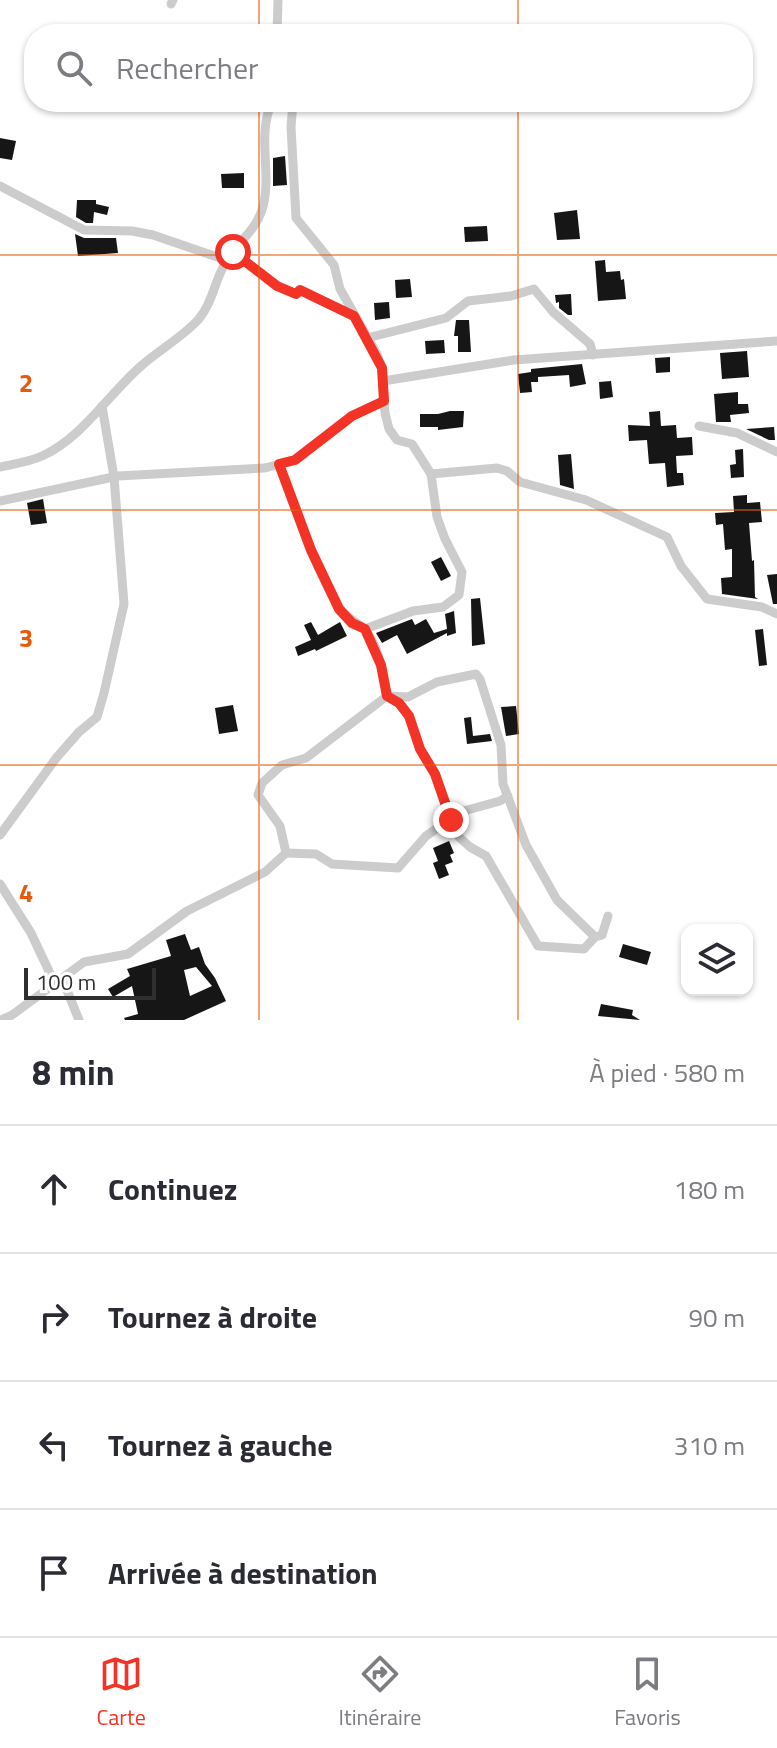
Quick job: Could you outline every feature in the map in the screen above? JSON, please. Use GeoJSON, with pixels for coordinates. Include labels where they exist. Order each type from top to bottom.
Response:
{"type":"FeatureCollection","features":[{"type":"Feature","properties":{"kind":"street"},"geometry":{"type":"LineString","coordinates":[[277,24],[278,0]]}},
{"type":"Feature","properties":{"kind":"street"},"geometry":{"type":"LineString","coordinates":[[0,467],[40,457],[66,442],[140,367],[198,320],[230,256],[256,226],[263,208],[267,185],[264,148],[268,112]]}},
{"type":"Feature","properties":{"kind":"street"},"geometry":{"type":"LineString","coordinates":[[292,112],[296,218],[334,265],[340,289],[377,354],[389,429],[397,440],[412,444],[431,474],[437,517],[462,572],[459,595],[443,607],[413,611],[365,629]]}},
{"type":"Feature","properties":{"kind":"street"},"geometry":{"type":"LineString","coordinates":[[0,186],[84,230],[153,235],[230,256],[277,286],[296,294],[300,290],[354,316]]}},
{"type":"Feature","properties":{"kind":"street"},"geometry":{"type":"LineString","coordinates":[[367,338],[446,318],[468,301],[511,296],[534,289],[553,312],[590,344],[593,355]]}},
{"type":"Feature","properties":{"kind":"street"},"geometry":{"type":"LineString","coordinates":[[383,381],[514,360],[777,341]]}},
{"type":"Feature","properties":{"kind":"street"},"geometry":{"type":"LineString","coordinates":[[0,501],[114,477],[265,468],[295,460],[352,416],[384,401]]}},
{"type":"Feature","properties":{"kind":"street"},"geometry":{"type":"LineString","coordinates":[[0,835],[57,757],[97,717],[124,604],[114,477],[102,406]]}},
{"type":"Feature","properties":{"kind":"street"},"geometry":{"type":"LineString","coordinates":[[699,426],[737,433],[777,452]]}},
{"type":"Feature","properties":{"kind":"street"},"geometry":{"type":"LineString","coordinates":[[279,464],[311,550],[339,609],[352,623],[365,629],[381,665],[387,696],[399,703],[409,716],[420,749],[435,774],[459,837],[486,856],[538,946],[584,949],[595,937],[602,935],[608,916]]}},
{"type":"Feature","properties":{"kind":"street"},"geometry":{"type":"LineString","coordinates":[[431,474],[497,468],[507,471],[520,482],[616,512],[667,537],[681,566],[707,599],[762,607],[777,614]]}},
{"type":"Feature","properties":{"kind":"street"},"geometry":{"type":"LineString","coordinates":[[286,853],[280,826],[258,795],[262,783],[282,765],[306,758],[387,696],[408,697],[437,682],[476,674],[501,745],[500,772],[526,845],[557,900],[595,937]]}},
{"type":"Feature","properties":{"kind":"street"},"geometry":{"type":"LineString","coordinates":[[1,1020],[84,962],[128,954],[187,911],[265,872],[286,853],[316,854],[332,864],[398,868],[426,836],[460,812],[508,796]]}},
{"type":"Feature","properties":{"kind":"street"},"geometry":{"type":"LineString","coordinates":[[0,884],[79,1020]]}},
{"type":"Feature","properties":{"kind":"building"},"geometry":{"type":"Polygon","coordinates":[[[0,138],[16,141],[12,160],[0,158],[0,138]]]}},
{"type":"Feature","properties":{"kind":"building"},"geometry":{"type":"Polygon","coordinates":[[[285,156],[287,185],[273,186],[273,158],[285,156]]]}},
{"type":"Feature","properties":{"kind":"building"},"geometry":{"type":"Polygon","coordinates":[[[244,173],[244,188],[222,188],[221,174],[244,173]]]}},
{"type":"Feature","properties":{"kind":"building"},"geometry":{"type":"Polygon","coordinates":[[[77,200],[96,200],[96,204],[109,207],[107,215],[94,212],[93,223],[86,223],[76,217],[77,200]]]}},
{"type":"Feature","properties":{"kind":"building"},"geometry":{"type":"Polygon","coordinates":[[[577,210],[580,239],[557,240],[554,213],[577,210]]]}},
{"type":"Feature","properties":{"kind":"building"},"geometry":{"type":"Polygon","coordinates":[[[487,226],[488,241],[465,242],[464,227],[487,226]]]}},
{"type":"Feature","properties":{"kind":"building"},"geometry":{"type":"Polygon","coordinates":[[[75,234],[84,238],[116,238],[118,253],[78,256],[75,234]]]}},
{"type":"Feature","properties":{"kind":"building"},"geometry":{"type":"Polygon","coordinates":[[[605,260],[606,272],[620,271],[626,299],[598,301],[595,261],[605,260]]]}},
{"type":"Feature","properties":{"kind":"building"},"geometry":{"type":"Polygon","coordinates":[[[410,279],[412,297],[396,298],[395,280],[410,279]]]}},
{"type":"Feature","properties":{"kind":"building"},"geometry":{"type":"Polygon","coordinates":[[[571,294],[572,315],[568,315],[559,308],[555,295],[571,294]]]}},
{"type":"Feature","properties":{"kind":"building"},"geometry":{"type":"Polygon","coordinates":[[[389,302],[390,318],[375,320],[374,303],[389,302]]]}},
{"type":"Feature","properties":{"kind":"building"},"geometry":{"type":"Polygon","coordinates":[[[456,320],[469,320],[471,352],[458,352],[458,336],[454,336],[456,320]]]}},
{"type":"Feature","properties":{"kind":"building"},"geometry":{"type":"Polygon","coordinates":[[[444,340],[445,353],[426,354],[425,341],[444,340]]]}},
{"type":"Feature","properties":{"kind":"building"},"geometry":{"type":"Polygon","coordinates":[[[747,351],[749,377],[722,379],[720,353],[747,351]]]}},
{"type":"Feature","properties":{"kind":"building"},"geometry":{"type":"Polygon","coordinates":[[[670,357],[670,372],[656,373],[655,358],[670,357]]]}},
{"type":"Feature","properties":{"kind":"building"},"geometry":{"type":"Polygon","coordinates":[[[582,364],[586,384],[570,387],[569,375],[538,377],[538,382],[531,382],[532,392],[520,393],[518,374],[531,372],[531,369],[582,364]]]}},
{"type":"Feature","properties":{"kind":"building"},"geometry":{"type":"Polygon","coordinates":[[[611,381],[613,397],[600,399],[599,382],[611,381]]]}},
{"type":"Feature","properties":{"kind":"building"},"geometry":{"type":"Polygon","coordinates":[[[738,392],[738,404],[748,404],[749,413],[730,415],[731,422],[716,422],[714,394],[738,392]]]}},
{"type":"Feature","properties":{"kind":"building"},"geometry":{"type":"Polygon","coordinates":[[[464,411],[463,427],[438,430],[438,427],[420,427],[420,414],[464,411]]]}},
{"type":"Feature","properties":{"kind":"building"},"geometry":{"type":"Polygon","coordinates":[[[660,411],[661,426],[676,425],[677,438],[692,437],[693,455],[676,456],[677,473],[683,473],[684,485],[667,487],[665,463],[649,464],[647,440],[629,441],[628,425],[650,426],[649,412],[660,411]]]}},
{"type":"Feature","properties":{"kind":"building"},"geometry":{"type":"Polygon","coordinates":[[[774,427],[775,440],[746,429],[774,427]]]}},
{"type":"Feature","properties":{"kind":"building"},"geometry":{"type":"Polygon","coordinates":[[[743,449],[744,477],[731,478],[730,465],[736,464],[735,450],[743,449]]]}},
{"type":"Feature","properties":{"kind":"building"},"geometry":{"type":"Polygon","coordinates":[[[571,454],[574,489],[560,485],[558,455],[571,454]]]}},
{"type":"Feature","properties":{"kind":"building"},"geometry":{"type":"Polygon","coordinates":[[[747,495],[747,503],[760,502],[762,522],[749,523],[755,597],[758,599],[722,594],[721,578],[732,577],[732,549],[725,550],[723,524],[716,525],[715,513],[734,512],[733,496],[747,495]]]}},
{"type":"Feature","properties":{"kind":"building"},"geometry":{"type":"Polygon","coordinates":[[[43,499],[47,523],[31,525],[27,503],[43,499]]]}},
{"type":"Feature","properties":{"kind":"building"},"geometry":{"type":"Polygon","coordinates":[[[441,557],[451,576],[441,581],[431,562],[441,557]]]}},
{"type":"Feature","properties":{"kind":"building"},"geometry":{"type":"Polygon","coordinates":[[[777,574],[777,604],[773,604],[767,575],[777,574]]]}},
{"type":"Feature","properties":{"kind":"building"},"geometry":{"type":"Polygon","coordinates":[[[480,598],[485,644],[472,646],[471,599],[480,598]]]}},
{"type":"Feature","properties":{"kind":"building"},"geometry":{"type":"Polygon","coordinates":[[[454,611],[456,633],[447,636],[447,633],[407,654],[397,635],[382,643],[376,633],[412,619],[415,625],[426,619],[434,633],[447,629],[445,614],[454,611]]]}},
{"type":"Feature","properties":{"kind":"building"},"geometry":{"type":"Polygon","coordinates":[[[311,622],[318,635],[340,622],[347,636],[298,656],[295,647],[311,640],[304,625],[311,622]]]}},
{"type":"Feature","properties":{"kind":"building"},"geometry":{"type":"Polygon","coordinates":[[[763,629],[767,665],[759,666],[755,630],[763,629]]]}},
{"type":"Feature","properties":{"kind":"building"},"geometry":{"type":"Polygon","coordinates":[[[233,705],[238,731],[219,734],[215,708],[233,705]]]}},
{"type":"Feature","properties":{"kind":"building"},"geometry":{"type":"Polygon","coordinates":[[[516,706],[519,734],[506,736],[501,707],[516,706]]]}},
{"type":"Feature","properties":{"kind":"building"},"geometry":{"type":"Polygon","coordinates":[[[471,717],[473,736],[490,734],[492,741],[467,744],[464,718],[471,717]]]}},
{"type":"Feature","properties":{"kind":"building"},"geometry":{"type":"Polygon","coordinates":[[[449,841],[454,853],[450,855],[453,862],[445,865],[449,875],[439,879],[433,863],[438,861],[433,848],[449,841]]]}},
{"type":"Feature","properties":{"kind":"building"},"geometry":{"type":"Polygon","coordinates":[[[185,934],[191,950],[199,947],[226,1001],[184,1020],[125,1020],[138,1014],[132,986],[113,997],[108,989],[130,976],[127,969],[171,956],[166,940],[185,934]],[[196,967],[184,970],[190,996],[212,986],[196,967]]]}},
{"type":"Feature","properties":{"kind":"building"},"geometry":{"type":"Polygon","coordinates":[[[623,944],[651,952],[647,965],[619,957],[623,944]]]}},
{"type":"Feature","properties":{"kind":"building"},"geometry":{"type":"Polygon","coordinates":[[[601,1004],[633,1010],[632,1015],[640,1020],[598,1016],[601,1004]]]}},
{"type":"Feature","properties":{"kind":"route"},"geometry":{"type":"LineString","coordinates":[[233,252],[277,286],[296,294],[300,290],[354,316],[377,354],[382,368],[384,401],[352,416],[295,460],[279,464],[311,550],[339,609],[352,623],[365,629],[372,641],[387,696],[399,703],[409,716],[451,820]]}}]}
